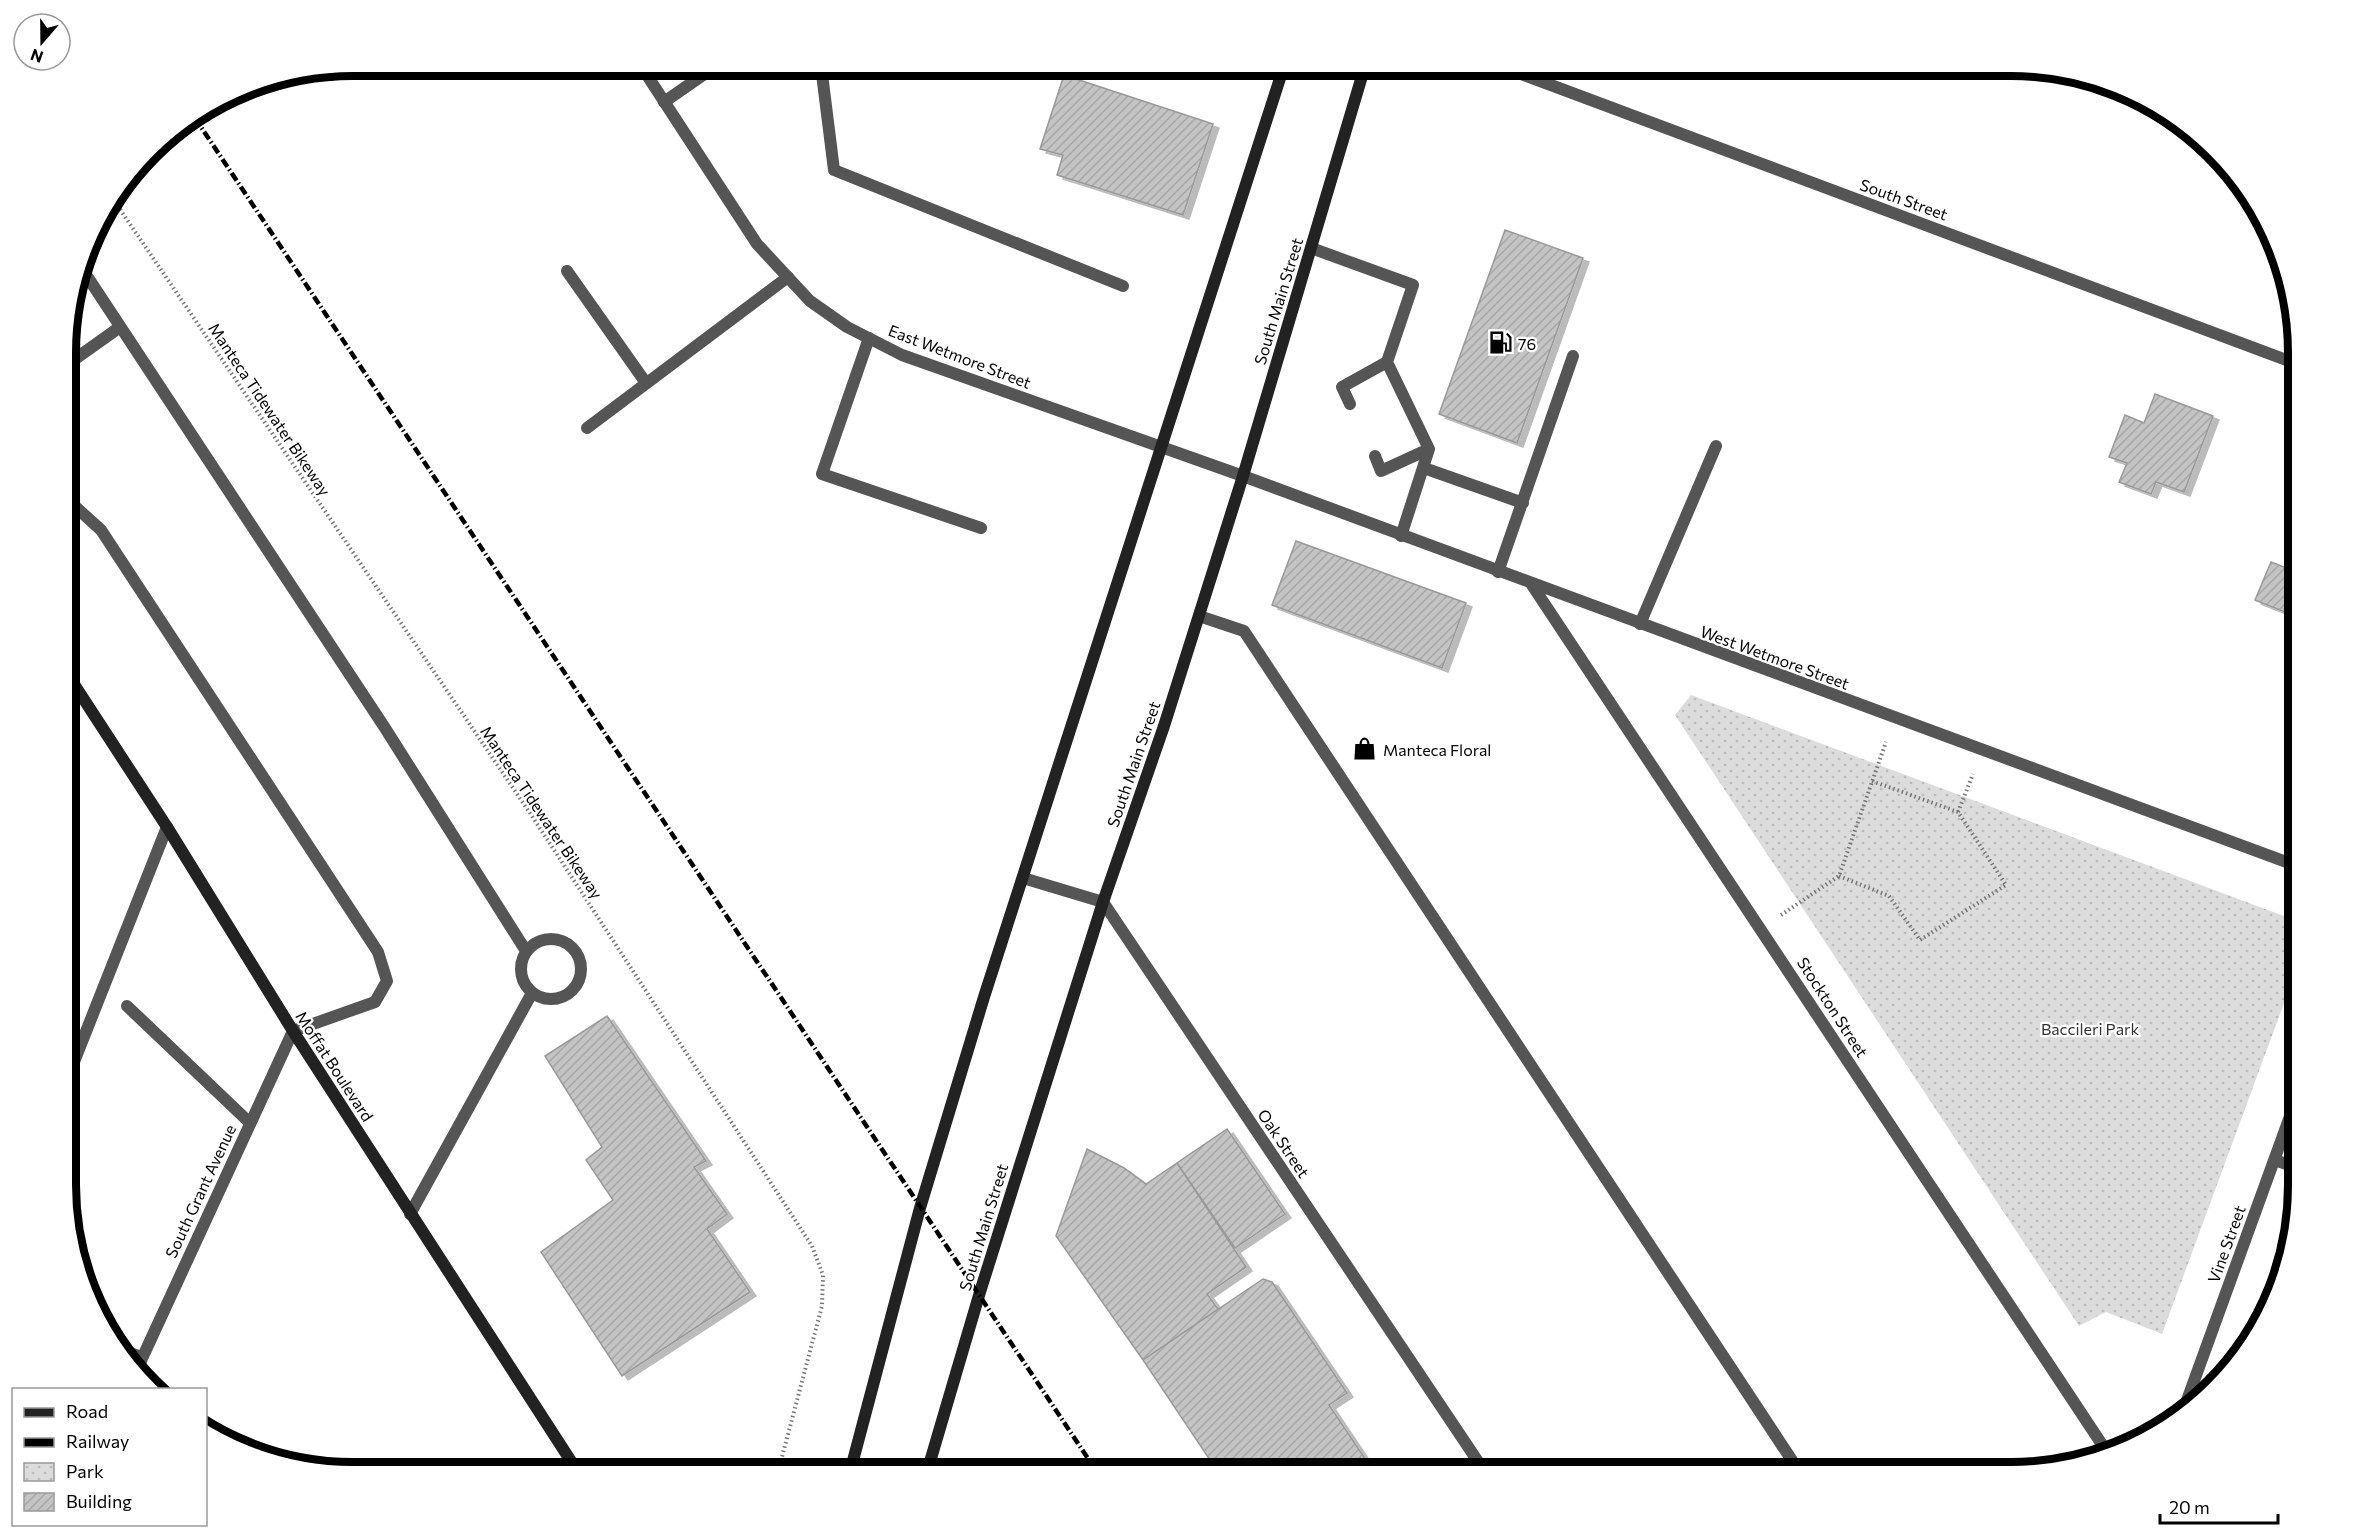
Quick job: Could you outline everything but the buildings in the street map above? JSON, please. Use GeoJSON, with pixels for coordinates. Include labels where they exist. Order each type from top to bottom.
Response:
{"type":"FeatureCollection","features":[{"type":"Feature","properties":{"kind":"main road"},"geometry":{"type":"LineString","coordinates":[[853,1462],[920,1208],[1160,446],[1281,76]]}},
{"type":"Feature","properties":{"kind":"main road","name":"South Main Street"},"geometry":{"type":"LineString","coordinates":[[930,1462],[980,1292],[1103,902],[1164,726],[1243,476],[1362,76]]}},
{"type":"Feature","properties":{"kind":"main road","name":"Moffat Boulevard"},"geometry":{"type":"LineString","coordinates":[[76,687],[167,827],[410,1214],[571,1462]]}},
{"type":"Feature","properties":{"kind":"street","name":"East Wetmore Street"},"geometry":{"type":"LineString","coordinates":[[647,76],[757,244],[810,301],[847,327],[902,355],[1243,476]]}},
{"type":"Feature","properties":{"kind":"street"},"geometry":{"type":"LineString","coordinates":[[664,102],[702,76]]}},
{"type":"Feature","properties":{"kind":"street"},"geometry":{"type":"LineString","coordinates":[[822,76],[834,170],[1124,286]]}},
{"type":"Feature","properties":{"kind":"street","name":"South Street"},"geometry":{"type":"LineString","coordinates":[[1527,76],[2288,360]]}},
{"type":"Feature","properties":{"kind":"street"},"geometry":{"type":"LineString","coordinates":[[1311,248],[1413,285],[1387,362],[1342,387],[1350,404]]}},
{"type":"Feature","properties":{"kind":"street"},"geometry":{"type":"LineString","coordinates":[[567,271],[646,384]]}},
{"type":"Feature","properties":{"kind":"street"},"geometry":{"type":"LineString","coordinates":[[87,278],[385,728],[526,951]]}},
{"type":"Feature","properties":{"kind":"street"},"geometry":{"type":"LineString","coordinates":[[587,428],[788,278]]}},
{"type":"Feature","properties":{"kind":"street"},"geometry":{"type":"LineString","coordinates":[[76,358],[120,327]]}},
{"type":"Feature","properties":{"kind":"street"},"geometry":{"type":"LineString","coordinates":[[869,338],[822,474],[981,528]]}},
{"type":"Feature","properties":{"kind":"street"},"geometry":{"type":"LineString","coordinates":[[1498,572],[1574,356]]}},
{"type":"Feature","properties":{"kind":"street"},"geometry":{"type":"LineString","coordinates":[[1387,362],[1429,449],[1401,536]]}},
{"type":"Feature","properties":{"kind":"street"},"geometry":{"type":"LineString","coordinates":[[1640,624],[1716,446]]}},
{"type":"Feature","properties":{"kind":"street"},"geometry":{"type":"LineString","coordinates":[[1375,456],[1381,471],[1429,449]]}},
{"type":"Feature","properties":{"kind":"street"},"geometry":{"type":"LineString","coordinates":[[1424,468],[1522,503]]}},
{"type":"Feature","properties":{"kind":"street","name":"West Wetmore Street"},"geometry":{"type":"LineString","coordinates":[[1243,476],[1894,719],[2288,863]]}},
{"type":"Feature","properties":{"kind":"street"},"geometry":{"type":"LineString","coordinates":[[76,507],[101,530],[378,952],[387,981],[375,1002],[293,1031]]}},
{"type":"Feature","properties":{"kind":"street","name":"Stockton Street"},"geometry":{"type":"LineString","coordinates":[[1532,585],[2103,1446]]}},
{"type":"Feature","properties":{"kind":"street"},"geometry":{"type":"LineString","coordinates":[[1199,615],[1244,631],[1791,1462]]}},
{"type":"Feature","properties":{"kind":"street"},"geometry":{"type":"LineString","coordinates":[[76,1057],[167,827]]}},
{"type":"Feature","properties":{"kind":"street"},"geometry":{"type":"LineString","coordinates":[[1023,878],[1103,902]]}},
{"type":"Feature","properties":{"kind":"street","name":"Oak Street"},"geometry":{"type":"LineString","coordinates":[[1103,902],[1478,1462]]}},
{"type":"Feature","properties":{"kind":"street"},"geometry":{"type":"LineString","coordinates":[[554,939],[572,947],[581,964],[579,982],[565,996],[546,1000],[532,993],[524,984],[520,970],[521,960],[526,951],[534,944],[554,939]]}},
{"type":"Feature","properties":{"kind":"street"},"geometry":{"type":"LineString","coordinates":[[410,1214],[532,993]]}},
{"type":"Feature","properties":{"kind":"street"},"geometry":{"type":"LineString","coordinates":[[127,1006],[250,1124]]}},
{"type":"Feature","properties":{"kind":"street","name":"South Grant Avenue"},"geometry":{"type":"LineString","coordinates":[[140,1361],[293,1031]]}},
{"type":"Feature","properties":{"kind":"street","name":"Vine Street"},"geometry":{"type":"LineString","coordinates":[[2188,1397],[2288,1123]]}},
{"type":"Feature","properties":{"kind":"street"},"geometry":{"type":"LineString","coordinates":[[2275,1160],[2288,1165]]}},
{"type":"Feature","properties":{"kind":"path","name":"Manteca Tidewater Bikeway"},"geometry":{"type":"LineString","coordinates":[[118,208],[530,813],[812,1246],[823,1275],[822,1306],[781,1462]]}},
{"type":"Feature","properties":{"kind":"path"},"geometry":{"type":"LineString","coordinates":[[1761,928],[1839,876],[1894,719]]}},
{"type":"Feature","properties":{"kind":"path"},"geometry":{"type":"LineString","coordinates":[[1958,812],[1982,750]]}},
{"type":"Feature","properties":{"kind":"path"},"geometry":{"type":"LineString","coordinates":[[1839,876],[1889,896],[1920,940],[2006,885],[1958,812],[1872,781]]}},
{"type":"Feature","properties":{"kind":"green space","name":"Baccileri Park"},"geometry":{"type":"Polygon","coordinates":[[[1691,695],[2288,917],[2288,992],[2162,1334],[2106,1312],[2079,1326],[1675,715],[1691,695]]]}},
{"type":"Feature","properties":{"kind":"railway"},"geometry":{"type":"LineString","coordinates":[[199,124],[1090,1462]]}},
{"type":"Feature","properties":{"kind":"place","name":"76"},"geometry":{"type":"Point","coordinates":[1500,343]}},
{"type":"Feature","properties":{"kind":"place","name":"Manteca Floral"},"geometry":{"type":"Point","coordinates":[1365,749]}}]}
